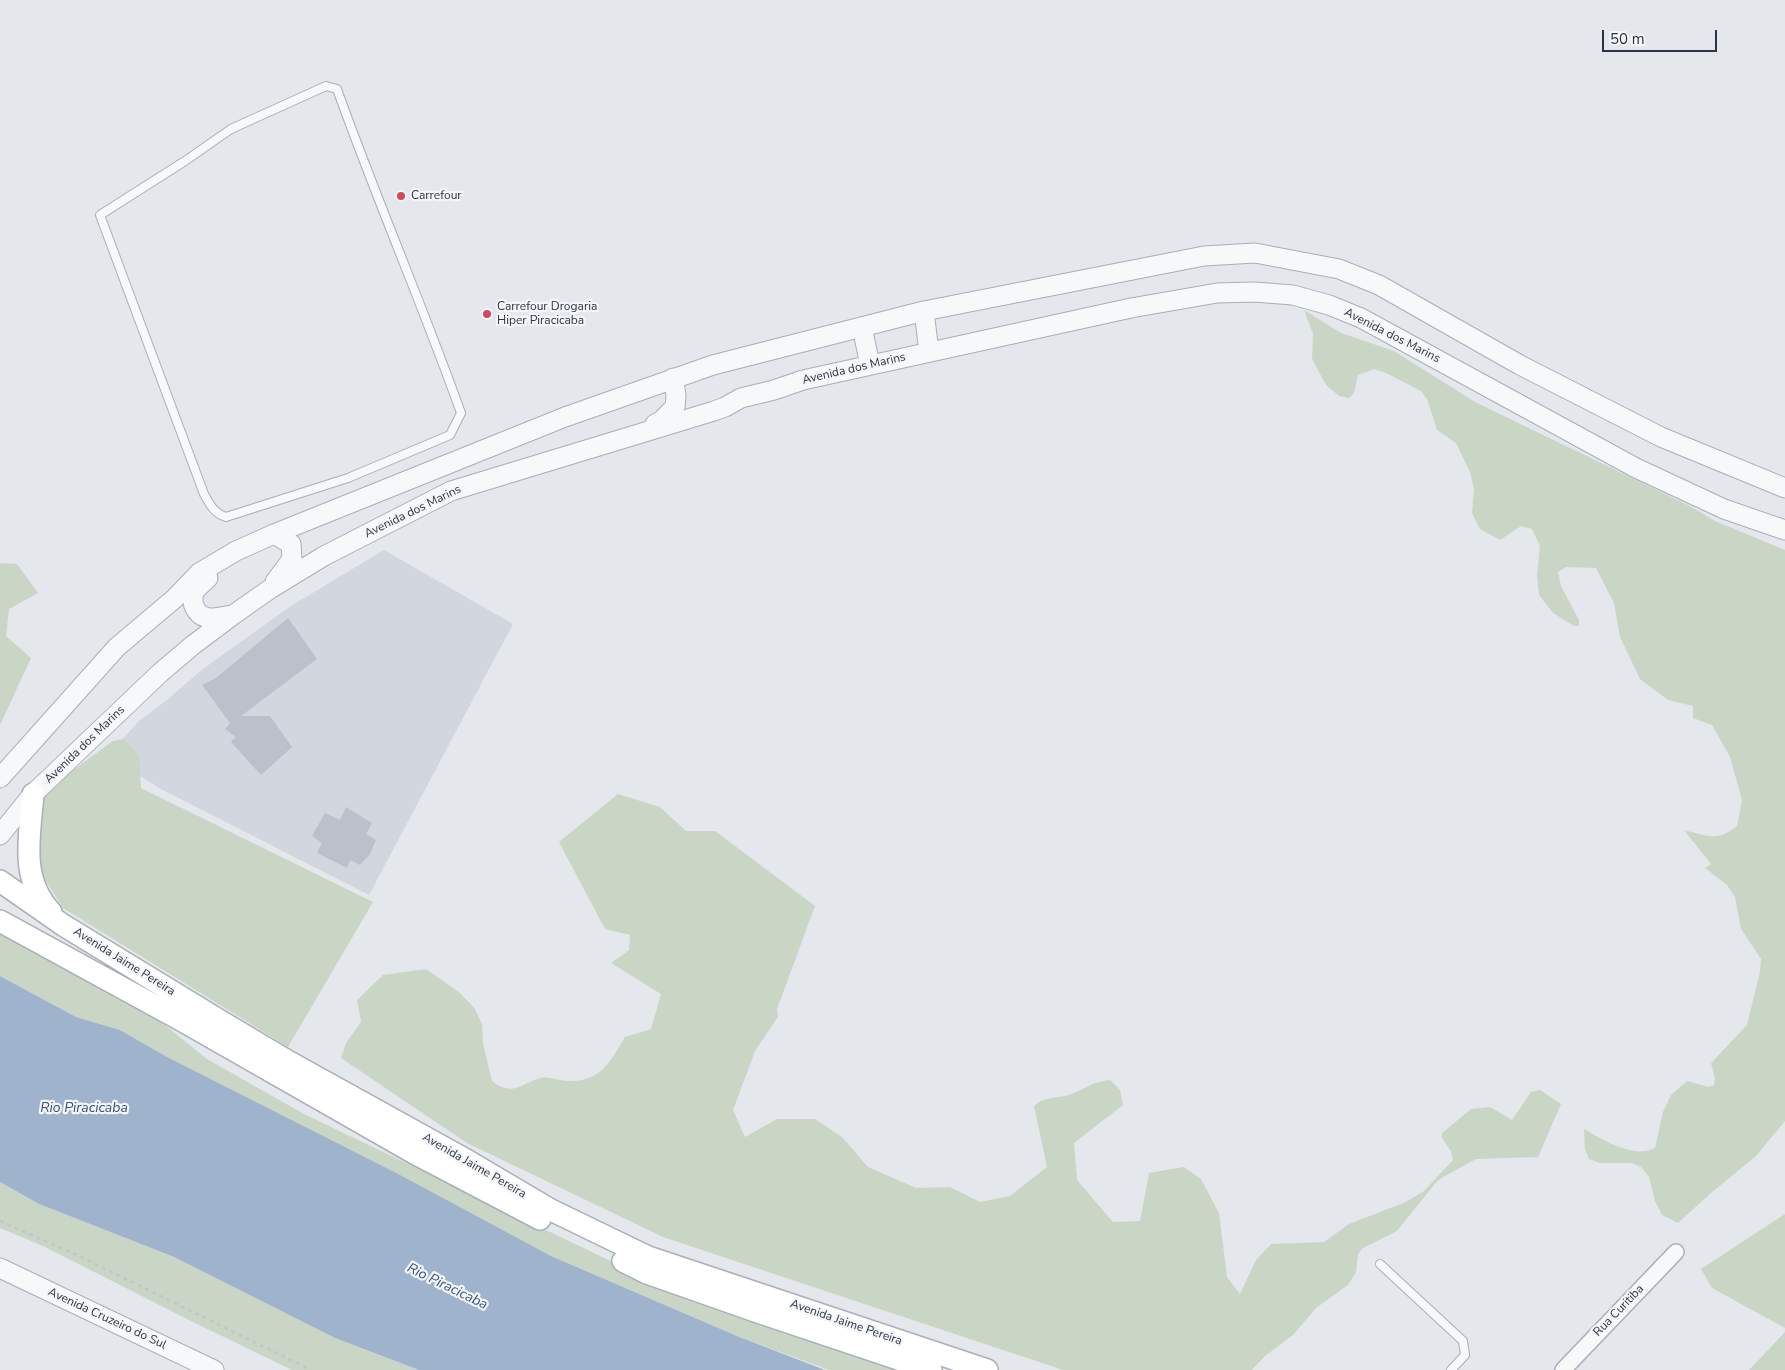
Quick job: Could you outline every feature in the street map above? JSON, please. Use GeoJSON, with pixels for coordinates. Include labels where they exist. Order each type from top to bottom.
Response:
{"type":"FeatureCollection","features":[{"type":"Feature","properties":{"kind":"main road"},"geometry":{"type":"LineString","coordinates":[[33,794],[28,854],[32,881],[44,905],[63,925]]}},
{"type":"Feature","properties":{"kind":"main road","name":"Avenida Jaime Pereira"},"geometry":{"type":"LineString","coordinates":[[0,881],[63,925],[291,1063],[468,1161],[551,1210],[648,1257],[987,1370]]}},
{"type":"Feature","properties":{"kind":"main road","name":"Avenida Jaime Pereira"},"geometry":{"type":"LineString","coordinates":[[0,921],[181,1020],[414,1153],[521,1210],[647,1272],[758,1312],[931,1370]]}},
{"type":"Feature","properties":{"kind":"street"},"geometry":{"type":"LineString","coordinates":[[0,778],[117,647],[174,599],[199,573],[236,551],[274,534],[565,417],[713,365],[924,311],[1204,256],[1255,253],[1339,269],[1379,286],[1520,365],[1661,437],[1785,488]]}},
{"type":"Feature","properties":{"kind":"street","name":"Avenida dos Marins"},"geometry":{"type":"LineString","coordinates":[[0,835],[33,794],[160,673],[233,615],[270,589],[324,556],[451,491],[725,407],[742,398],[803,380],[1131,308],[1217,293],[1254,292],[1293,295],[1329,305],[1362,318],[1636,468],[1724,509],[1785,530]]}},
{"type":"Feature","properties":{"kind":"street"},"geometry":{"type":"LineString","coordinates":[[924,311],[929,352]]}},
{"type":"Feature","properties":{"kind":"street"},"geometry":{"type":"LineString","coordinates":[[862,327],[870,366]]}},
{"type":"Feature","properties":{"kind":"street"},"geometry":{"type":"LineString","coordinates":[[636,435],[662,420],[675,407],[676,395],[673,378]]}},
{"type":"Feature","properties":{"kind":"street"},"geometry":{"type":"LineString","coordinates":[[270,589],[292,559],[291,544],[274,534]]}},
{"type":"Feature","properties":{"kind":"street"},"geometry":{"type":"LineString","coordinates":[[233,615],[210,619],[202,616],[195,610],[193,604],[194,592],[236,551]]}},
{"type":"Feature","properties":{"kind":"street","name":"Rua Curitiba"},"geometry":{"type":"LineString","coordinates":[[1563,1370],[1676,1252]]}},
{"type":"Feature","properties":{"kind":"street","name":"Avenida Cruzeiro do Sul"},"geometry":{"type":"LineString","coordinates":[[0,1268],[214,1370]]}},
{"type":"Feature","properties":{"kind":"lane"},"geometry":{"type":"LineString","coordinates":[[326,86],[335,87],[461,413],[450,435],[348,478],[226,517],[218,514],[210,506],[204,494],[100,215],[231,129],[326,86]]}},
{"type":"Feature","properties":{"kind":"lane"},"geometry":{"type":"LineString","coordinates":[[1380,1264],[1463,1341],[1465,1355],[1452,1370]]}},
{"type":"Feature","properties":{"kind":"path"},"geometry":{"type":"LineString","coordinates":[[0,1221],[78,1256],[311,1370]]}},
{"type":"Feature","properties":{"kind":"shaded area"},"geometry":{"type":"Polygon","coordinates":[[[384,550],[513,624],[369,895],[159,788],[108,755],[139,721],[203,669],[291,606],[384,550]]]}},
{"type":"Feature","properties":{"kind":"green space"},"geometry":{"type":"Polygon","coordinates":[[[1304,310],[1341,333],[1394,351],[1475,402],[1688,505],[1715,521],[1785,550],[1785,1121],[1756,1156],[1678,1223],[1662,1215],[1655,1201],[1649,1177],[1641,1167],[1632,1163],[1600,1163],[1589,1159],[1585,1149],[1584,1129],[1609,1143],[1628,1150],[1647,1151],[1655,1148],[1663,1112],[1671,1095],[1687,1081],[1709,1087],[1714,1085],[1715,1079],[1711,1063],[1747,1025],[1760,972],[1761,959],[1741,929],[1735,897],[1727,885],[1705,868],[1711,864],[1684,830],[1706,836],[1718,836],[1737,826],[1742,800],[1730,757],[1712,725],[1693,718],[1693,706],[1668,700],[1640,679],[1620,637],[1614,603],[1596,568],[1566,567],[1558,572],[1561,586],[1579,620],[1579,626],[1574,626],[1553,613],[1539,595],[1537,575],[1540,546],[1532,529],[1521,526],[1500,540],[1480,529],[1472,513],[1474,489],[1470,472],[1456,443],[1437,430],[1427,399],[1421,391],[1374,369],[1358,375],[1354,393],[1349,398],[1339,396],[1326,385],[1312,359],[1313,334],[1304,310]]]}},
{"type":"Feature","properties":{"kind":"green space"},"geometry":{"type":"Polygon","coordinates":[[[0,563],[17,564],[38,593],[9,609],[6,636],[31,658],[0,725],[0,563]]]}},
{"type":"Feature","properties":{"kind":"green space"},"geometry":{"type":"Polygon","coordinates":[[[123,739],[139,755],[141,788],[373,902],[288,1047],[63,908],[41,873],[38,825],[44,794],[57,782],[113,741],[123,739]]]}},
{"type":"Feature","properties":{"kind":"green space"},"geometry":{"type":"Polygon","coordinates":[[[618,794],[660,807],[686,831],[715,831],[815,906],[777,1009],[778,1017],[755,1051],[733,1110],[745,1137],[777,1119],[815,1119],[842,1137],[868,1167],[916,1188],[950,1187],[980,1202],[1010,1196],[1047,1167],[1034,1106],[1046,1099],[1068,1095],[1097,1082],[1110,1080],[1120,1090],[1123,1105],[1074,1143],[1077,1180],[1113,1222],[1140,1221],[1149,1173],[1184,1167],[1201,1179],[1219,1213],[1227,1277],[1240,1294],[1256,1260],[1271,1244],[1324,1242],[1349,1224],[1406,1202],[1424,1191],[1453,1160],[1451,1151],[1442,1138],[1442,1133],[1471,1109],[1490,1107],[1512,1120],[1531,1092],[1540,1090],[1561,1104],[1538,1157],[1476,1159],[1438,1180],[1397,1231],[1363,1248],[1358,1254],[1356,1272],[1348,1285],[1316,1308],[1293,1335],[1265,1356],[1252,1370],[1063,1370],[663,1237],[467,1143],[341,1058],[346,1043],[361,1022],[357,1000],[383,975],[426,969],[460,993],[475,1009],[482,1024],[483,1044],[492,1081],[506,1088],[516,1088],[541,1078],[568,1081],[589,1078],[603,1069],[625,1037],[651,1029],[661,994],[611,963],[629,950],[630,935],[605,929],[559,842],[618,794]]]}},
{"type":"Feature","properties":{"kind":"green space"},"geometry":{"type":"Polygon","coordinates":[[[0,927],[134,1000],[207,1059],[304,1114],[644,1277],[913,1370],[829,1370],[737,1336],[551,1256],[169,1058],[120,1030],[76,1017],[0,976],[0,927]]]}},
{"type":"Feature","properties":{"kind":"green space"},"geometry":{"type":"Polygon","coordinates":[[[0,1182],[39,1204],[174,1257],[335,1338],[419,1370],[292,1370],[43,1246],[0,1228],[0,1182]]]}},
{"type":"Feature","properties":{"kind":"green space"},"geometry":{"type":"Polygon","coordinates":[[[1785,1214],[1785,1328],[1712,1288],[1701,1269],[1785,1214]]]}},
{"type":"Feature","properties":{"kind":"green space"},"geometry":{"type":"Polygon","coordinates":[[[1785,1332],[1785,1370],[1749,1370],[1785,1332]]]}},
{"type":"Feature","properties":{"kind":"water","name":"Rio Piracicaba"},"geometry":{"type":"Polygon","coordinates":[[[0,976],[76,1017],[120,1030],[169,1058],[400,1175],[551,1256],[737,1336],[825,1370],[419,1370],[335,1338],[174,1257],[39,1204],[0,1182],[0,976]]]}},
{"type":"Feature","properties":{"kind":"building"},"geometry":{"type":"Polygon","coordinates":[[[288,618],[317,659],[241,716],[270,716],[292,747],[261,775],[231,742],[236,737],[225,729],[230,723],[202,685],[216,678],[288,618]]]}},
{"type":"Feature","properties":{"kind":"building"},"geometry":{"type":"Polygon","coordinates":[[[346,807],[372,823],[366,834],[376,840],[370,854],[360,865],[350,860],[347,868],[317,853],[322,843],[312,836],[325,813],[340,820],[346,807]]]}},
{"type":"Feature","properties":{"kind":"place","name":"Carrefour"},"geometry":{"type":"Point","coordinates":[401,196]}},
{"type":"Feature","properties":{"kind":"place","name":"Carrefour Drogaria Hiper Piracicaba"},"geometry":{"type":"Point","coordinates":[487,314]}}]}
